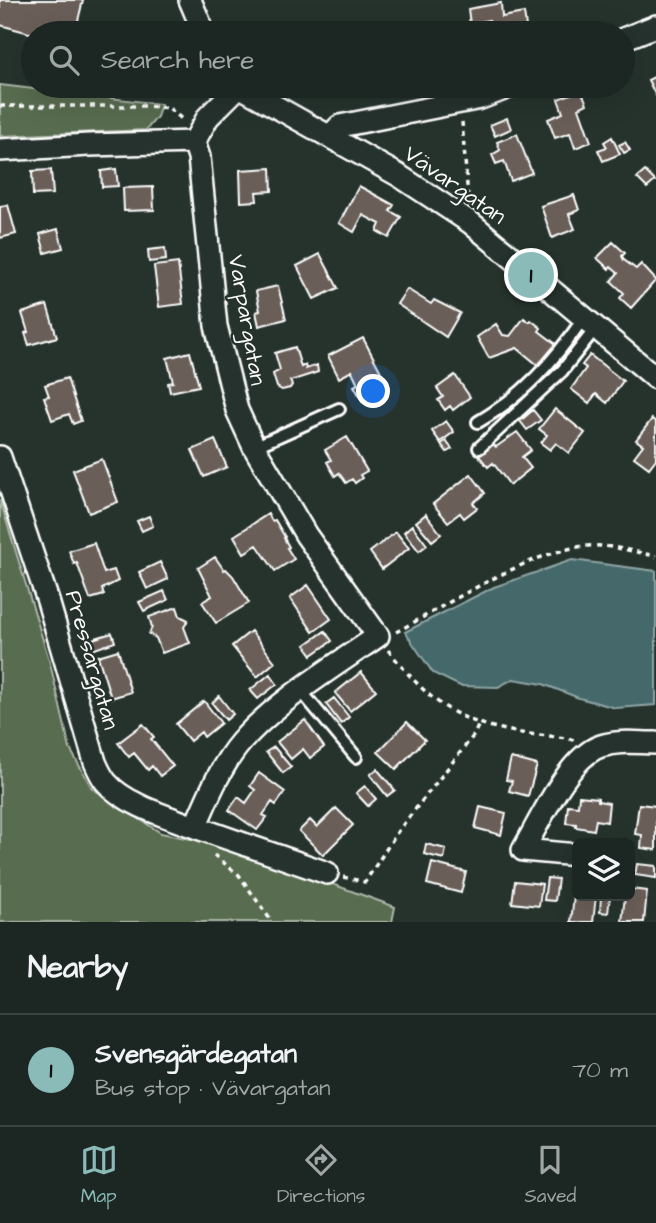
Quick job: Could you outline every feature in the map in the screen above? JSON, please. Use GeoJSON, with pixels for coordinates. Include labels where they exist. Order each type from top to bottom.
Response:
{"type":"FeatureCollection","features":[{"type":"Feature","properties":{"kind":"street"},"geometry":{"type":"LineString","coordinates":[[190,0],[199,21]]}},
{"type":"Feature","properties":{"kind":"street"},"geometry":{"type":"LineString","coordinates":[[635,35],[656,26]]}},
{"type":"Feature","properties":{"kind":"street"},"geometry":{"type":"LineString","coordinates":[[0,150],[194,142],[208,117],[227,98]]}},
{"type":"Feature","properties":{"kind":"street","name":"Vävargatan"},"geometry":{"type":"LineString","coordinates":[[261,98],[398,175],[464,219],[656,378]]}},
{"type":"Feature","properties":{"kind":"street"},"geometry":{"type":"LineString","coordinates":[[330,136],[340,126],[481,98]]}},
{"type":"Feature","properties":{"kind":"street","name":"Varpargatan"},"geometry":{"type":"LineString","coordinates":[[194,142],[199,157],[216,326],[237,411],[254,447],[306,535],[378,636]]}},
{"type":"Feature","properties":{"kind":"street","name":"Pressargatan"},"geometry":{"type":"LineString","coordinates":[[0,457],[48,601],[95,762],[106,783],[143,807],[327,873]]}},
{"type":"Feature","properties":{"kind":"street"},"geometry":{"type":"LineString","coordinates":[[195,827],[206,800],[240,743],[265,718],[378,636]]}},
{"type":"Feature","properties":{"kind":"street"},"geometry":{"type":"LineString","coordinates":[[572,855],[523,850],[573,765],[591,750],[617,742],[656,743]]}},
{"type":"Feature","properties":{"kind":"lane"},"geometry":{"type":"LineString","coordinates":[[478,422],[504,407],[536,379],[589,324]]}},
{"type":"Feature","properties":{"kind":"lane"},"geometry":{"type":"LineString","coordinates":[[479,448],[562,371],[589,324]]}},
{"type":"Feature","properties":{"kind":"lane"},"geometry":{"type":"LineString","coordinates":[[254,447],[339,409]]}},
{"type":"Feature","properties":{"kind":"lane"},"geometry":{"type":"LineString","coordinates":[[301,691],[356,757]]}},
{"type":"Feature","properties":{"kind":"path"},"geometry":{"type":"LineString","coordinates":[[461,102],[469,206],[464,219]]}},
{"type":"Feature","properties":{"kind":"path"},"geometry":{"type":"LineString","coordinates":[[0,106],[169,108],[183,119],[194,142]]}},
{"type":"Feature","properties":{"kind":"path"},"geometry":{"type":"LineString","coordinates":[[378,636],[391,635],[535,559],[568,548],[590,545],[656,556]]}},
{"type":"Feature","properties":{"kind":"path"},"geometry":{"type":"LineString","coordinates":[[378,636],[417,685],[449,710],[479,724],[518,733],[559,736],[583,743],[591,750]]}},
{"type":"Feature","properties":{"kind":"path"},"geometry":{"type":"LineString","coordinates":[[327,873],[365,882],[398,831],[474,735],[479,724]]}},
{"type":"Feature","properties":{"kind":"path"},"geometry":{"type":"LineString","coordinates":[[211,852],[239,875],[272,922]]}},
{"type":"Feature","properties":{"kind":"green space"},"geometry":{"type":"Polygon","coordinates":[[[0,85],[21,87],[21,98],[110,98],[161,104],[157,117],[146,130],[0,136],[0,85]]]}},
{"type":"Feature","properties":{"kind":"green space"},"geometry":{"type":"Polygon","coordinates":[[[0,500],[50,663],[70,749],[92,788],[161,833],[231,847],[395,907],[392,922],[0,922],[0,500]]]}},
{"type":"Feature","properties":{"kind":"water"},"geometry":{"type":"Polygon","coordinates":[[[572,560],[656,571],[656,705],[616,708],[543,684],[513,679],[498,687],[460,686],[433,673],[405,632],[494,587],[572,560]]]}},
{"type":"Feature","properties":{"kind":"building"},"geometry":{"type":"Polygon","coordinates":[[[0,0],[83,0],[78,21],[21,21],[21,31],[0,25],[0,0]]]}},
{"type":"Feature","properties":{"kind":"building"},"geometry":{"type":"Polygon","coordinates":[[[501,3],[502,17],[524,13],[525,21],[470,21],[468,9],[501,3]]]}},
{"type":"Feature","properties":{"kind":"building"},"geometry":{"type":"Polygon","coordinates":[[[656,76],[656,96],[648,80],[656,76]]]}},
{"type":"Feature","properties":{"kind":"building"},"geometry":{"type":"Polygon","coordinates":[[[584,98],[587,104],[579,108],[591,142],[575,148],[570,133],[555,138],[548,119],[563,113],[558,99],[584,98]]]}},
{"type":"Feature","properties":{"kind":"building"},"geometry":{"type":"Polygon","coordinates":[[[507,118],[511,129],[495,136],[490,125],[507,118]]]}},
{"type":"Feature","properties":{"kind":"building"},"geometry":{"type":"Polygon","coordinates":[[[517,134],[532,173],[511,181],[504,161],[496,164],[492,155],[500,150],[497,142],[517,134]]]}},
{"type":"Feature","properties":{"kind":"building"},"geometry":{"type":"Polygon","coordinates":[[[612,137],[620,154],[603,161],[598,150],[607,147],[604,142],[612,137]]]}},
{"type":"Feature","properties":{"kind":"building"},"geometry":{"type":"Polygon","coordinates":[[[625,142],[630,150],[624,153],[619,145],[625,142]]]}},
{"type":"Feature","properties":{"kind":"building"},"geometry":{"type":"Polygon","coordinates":[[[271,168],[272,191],[256,192],[257,201],[241,202],[240,170],[271,168]]]}},
{"type":"Feature","properties":{"kind":"building"},"geometry":{"type":"Polygon","coordinates":[[[116,169],[118,186],[102,187],[101,171],[116,169]]]}},
{"type":"Feature","properties":{"kind":"building"},"geometry":{"type":"Polygon","coordinates":[[[51,170],[53,194],[33,195],[32,171],[51,170]]]}},
{"type":"Feature","properties":{"kind":"building"},"geometry":{"type":"Polygon","coordinates":[[[645,171],[655,181],[647,188],[637,178],[645,171]]]}},
{"type":"Feature","properties":{"kind":"building"},"geometry":{"type":"Polygon","coordinates":[[[359,186],[394,205],[390,211],[401,217],[389,238],[377,231],[380,224],[363,215],[354,232],[339,223],[359,186]]]}},
{"type":"Feature","properties":{"kind":"building"},"geometry":{"type":"Polygon","coordinates":[[[153,187],[154,210],[124,211],[123,188],[153,187]]]}},
{"type":"Feature","properties":{"kind":"building"},"geometry":{"type":"Polygon","coordinates":[[[574,195],[579,210],[569,214],[575,229],[552,238],[541,206],[574,195]]]}},
{"type":"Feature","properties":{"kind":"building"},"geometry":{"type":"Polygon","coordinates":[[[8,205],[16,234],[0,238],[0,207],[8,205]]]}},
{"type":"Feature","properties":{"kind":"building"},"geometry":{"type":"Polygon","coordinates":[[[58,229],[63,248],[45,253],[40,234],[58,229]]]}},
{"type":"Feature","properties":{"kind":"building"},"geometry":{"type":"Polygon","coordinates":[[[613,242],[625,253],[622,256],[624,260],[636,269],[641,264],[656,280],[631,308],[620,298],[624,293],[611,281],[618,273],[597,258],[613,242]]]}},
{"type":"Feature","properties":{"kind":"building"},"geometry":{"type":"Polygon","coordinates":[[[165,248],[166,260],[149,262],[148,250],[165,248]]]}},
{"type":"Feature","properties":{"kind":"building"},"geometry":{"type":"Polygon","coordinates":[[[320,254],[338,288],[314,299],[297,266],[320,254]]]}},
{"type":"Feature","properties":{"kind":"building"},"geometry":{"type":"Polygon","coordinates":[[[178,263],[183,304],[159,307],[154,266],[178,263]]]}},
{"type":"Feature","properties":{"kind":"building"},"geometry":{"type":"Polygon","coordinates":[[[278,286],[286,319],[259,326],[256,312],[260,311],[256,291],[278,286]]]}},
{"type":"Feature","properties":{"kind":"building"},"geometry":{"type":"Polygon","coordinates":[[[407,289],[431,304],[434,300],[460,313],[446,337],[397,304],[407,289]]]}},
{"type":"Feature","properties":{"kind":"building"},"geometry":{"type":"Polygon","coordinates":[[[47,305],[57,337],[29,345],[22,313],[47,305]]]}},
{"type":"Feature","properties":{"kind":"building"},"geometry":{"type":"Polygon","coordinates":[[[524,318],[541,328],[539,331],[556,344],[539,366],[517,348],[489,358],[477,337],[496,324],[503,335],[510,336],[524,318]]]}},
{"type":"Feature","properties":{"kind":"building"},"geometry":{"type":"Polygon","coordinates":[[[363,338],[382,374],[379,376],[386,390],[363,402],[354,386],[358,384],[352,371],[339,378],[328,356],[363,338]]]}},
{"type":"Feature","properties":{"kind":"building"},"geometry":{"type":"Polygon","coordinates":[[[295,347],[301,367],[305,365],[306,369],[317,365],[318,372],[290,381],[290,388],[282,390],[277,387],[273,374],[280,370],[275,353],[295,347]]]}},
{"type":"Feature","properties":{"kind":"building"},"geometry":{"type":"Polygon","coordinates":[[[190,352],[199,386],[170,392],[168,383],[173,382],[167,358],[190,352]]]}},
{"type":"Feature","properties":{"kind":"building"},"geometry":{"type":"Polygon","coordinates":[[[590,355],[623,381],[607,403],[596,394],[589,403],[571,389],[586,368],[582,365],[590,355]]]}},
{"type":"Feature","properties":{"kind":"building"},"geometry":{"type":"Polygon","coordinates":[[[455,375],[470,397],[453,410],[450,406],[445,410],[438,400],[443,397],[437,388],[455,375]]]}},
{"type":"Feature","properties":{"kind":"building"},"geometry":{"type":"Polygon","coordinates":[[[67,378],[81,421],[73,424],[69,414],[52,420],[44,397],[49,396],[45,385],[67,378]]]}},
{"type":"Feature","properties":{"kind":"building"},"geometry":{"type":"Polygon","coordinates":[[[555,409],[585,433],[569,453],[556,443],[550,450],[541,443],[547,435],[539,429],[555,409]]]}},
{"type":"Feature","properties":{"kind":"building"},"geometry":{"type":"Polygon","coordinates":[[[533,410],[541,420],[527,430],[520,421],[533,410]]]}},
{"type":"Feature","properties":{"kind":"building"},"geometry":{"type":"Polygon","coordinates":[[[652,419],[656,422],[656,459],[649,468],[634,457],[643,445],[636,440],[652,419]]]}},
{"type":"Feature","properties":{"kind":"building"},"geometry":{"type":"Polygon","coordinates":[[[446,421],[454,432],[440,442],[432,431],[446,421]]]}},
{"type":"Feature","properties":{"kind":"building"},"geometry":{"type":"Polygon","coordinates":[[[517,432],[531,450],[522,457],[531,468],[510,485],[493,463],[488,467],[479,456],[493,444],[496,447],[517,432]]]}},
{"type":"Feature","properties":{"kind":"building"},"geometry":{"type":"Polygon","coordinates":[[[347,437],[367,471],[360,475],[362,478],[355,483],[352,479],[346,483],[339,473],[335,476],[327,462],[331,460],[325,450],[347,437]]]}},
{"type":"Feature","properties":{"kind":"building"},"geometry":{"type":"Polygon","coordinates":[[[215,440],[227,467],[204,477],[192,450],[215,440]]]}},
{"type":"Feature","properties":{"kind":"building"},"geometry":{"type":"Polygon","coordinates":[[[446,441],[452,449],[447,452],[441,444],[446,441]]]}},
{"type":"Feature","properties":{"kind":"building"},"geometry":{"type":"Polygon","coordinates":[[[102,459],[118,502],[89,513],[73,470],[102,459]]]}},
{"type":"Feature","properties":{"kind":"building"},"geometry":{"type":"Polygon","coordinates":[[[471,474],[485,493],[473,503],[477,508],[464,518],[460,513],[448,522],[433,504],[471,474]]]}},
{"type":"Feature","properties":{"kind":"building"},"geometry":{"type":"Polygon","coordinates":[[[268,514],[285,537],[289,547],[287,548],[294,559],[275,571],[257,545],[244,553],[234,536],[268,514]]]}},
{"type":"Feature","properties":{"kind":"building"},"geometry":{"type":"Polygon","coordinates":[[[426,514],[441,534],[432,541],[416,522],[426,514]]]}},
{"type":"Feature","properties":{"kind":"building"},"geometry":{"type":"Polygon","coordinates":[[[149,516],[153,526],[142,531],[137,521],[149,516]]]}},
{"type":"Feature","properties":{"kind":"building"},"geometry":{"type":"Polygon","coordinates":[[[412,525],[427,545],[419,551],[404,532],[412,525]]]}},
{"type":"Feature","properties":{"kind":"building"},"geometry":{"type":"Polygon","coordinates":[[[396,532],[409,548],[382,569],[370,552],[396,532]]]}},
{"type":"Feature","properties":{"kind":"building"},"geometry":{"type":"Polygon","coordinates":[[[94,543],[104,573],[114,570],[118,581],[102,589],[104,595],[90,599],[77,563],[74,564],[69,551],[94,543]]]}},
{"type":"Feature","properties":{"kind":"building"},"geometry":{"type":"Polygon","coordinates":[[[215,557],[224,570],[233,576],[249,603],[216,623],[202,602],[212,596],[198,568],[215,557]]]}},
{"type":"Feature","properties":{"kind":"building"},"geometry":{"type":"Polygon","coordinates":[[[160,562],[168,579],[147,589],[139,572],[160,562]]]}},
{"type":"Feature","properties":{"kind":"building"},"geometry":{"type":"Polygon","coordinates":[[[308,585],[331,619],[313,632],[290,598],[308,585]]]}},
{"type":"Feature","properties":{"kind":"building"},"geometry":{"type":"Polygon","coordinates":[[[164,591],[168,600],[144,611],[139,602],[164,591]]]}},
{"type":"Feature","properties":{"kind":"building"},"geometry":{"type":"Polygon","coordinates":[[[177,607],[180,616],[188,620],[184,627],[190,643],[162,653],[156,638],[149,634],[152,627],[149,617],[177,607]]]}},
{"type":"Feature","properties":{"kind":"building"},"geometry":{"type":"Polygon","coordinates":[[[251,631],[275,662],[257,677],[232,646],[251,631]]]}},
{"type":"Feature","properties":{"kind":"building"},"geometry":{"type":"Polygon","coordinates":[[[325,631],[332,641],[312,655],[305,645],[325,631]]]}},
{"type":"Feature","properties":{"kind":"building"},"geometry":{"type":"Polygon","coordinates":[[[112,633],[115,642],[92,650],[89,640],[112,633]]]}},
{"type":"Feature","properties":{"kind":"building"},"geometry":{"type":"Polygon","coordinates":[[[118,650],[131,692],[111,698],[98,656],[118,650]]]}},
{"type":"Feature","properties":{"kind":"building"},"geometry":{"type":"Polygon","coordinates":[[[361,672],[376,690],[350,711],[335,693],[361,672]]]}},
{"type":"Feature","properties":{"kind":"building"},"geometry":{"type":"Polygon","coordinates":[[[270,674],[277,684],[258,699],[250,690],[270,674]]]}},
{"type":"Feature","properties":{"kind":"building"},"geometry":{"type":"Polygon","coordinates":[[[219,696],[233,714],[226,720],[212,703],[219,696]]]}},
{"type":"Feature","properties":{"kind":"building"},"geometry":{"type":"Polygon","coordinates":[[[334,698],[349,717],[341,724],[326,704],[334,698]]]}},
{"type":"Feature","properties":{"kind":"building"},"geometry":{"type":"Polygon","coordinates":[[[204,701],[221,723],[204,737],[201,732],[190,741],[176,724],[204,701]]]}},
{"type":"Feature","properties":{"kind":"building"},"geometry":{"type":"Polygon","coordinates":[[[305,720],[324,747],[310,758],[303,749],[291,759],[277,742],[305,720]]]}},
{"type":"Feature","properties":{"kind":"building"},"geometry":{"type":"Polygon","coordinates":[[[407,722],[425,740],[396,769],[378,752],[407,722]]]}},
{"type":"Feature","properties":{"kind":"building"},"geometry":{"type":"Polygon","coordinates":[[[143,724],[154,737],[151,739],[173,766],[160,776],[152,766],[148,770],[134,753],[129,757],[118,743],[143,724]]]}},
{"type":"Feature","properties":{"kind":"building"},"geometry":{"type":"Polygon","coordinates":[[[274,747],[291,767],[283,773],[266,752],[274,747]]]}},
{"type":"Feature","properties":{"kind":"building"},"geometry":{"type":"Polygon","coordinates":[[[511,758],[537,765],[528,796],[509,791],[512,781],[506,780],[511,758]]]}},
{"type":"Feature","properties":{"kind":"building"},"geometry":{"type":"Polygon","coordinates":[[[377,769],[395,790],[387,796],[370,775],[377,769]]]}},
{"type":"Feature","properties":{"kind":"building"},"geometry":{"type":"Polygon","coordinates":[[[259,773],[285,792],[276,805],[272,802],[263,815],[267,817],[257,830],[229,810],[238,797],[246,803],[255,790],[250,786],[259,773]]]}},
{"type":"Feature","properties":{"kind":"building"},"geometry":{"type":"Polygon","coordinates":[[[365,786],[376,799],[368,806],[356,793],[365,786]]]}},
{"type":"Feature","properties":{"kind":"building"},"geometry":{"type":"Polygon","coordinates":[[[579,796],[598,798],[598,801],[609,803],[607,822],[596,820],[594,830],[566,823],[568,805],[578,806],[579,796]]]}},
{"type":"Feature","properties":{"kind":"building"},"geometry":{"type":"Polygon","coordinates":[[[639,804],[656,806],[656,850],[641,848],[642,835],[635,834],[639,804]]]}},
{"type":"Feature","properties":{"kind":"building"},"geometry":{"type":"Polygon","coordinates":[[[480,807],[506,813],[501,835],[475,828],[480,807]]]}},
{"type":"Feature","properties":{"kind":"building"},"geometry":{"type":"Polygon","coordinates":[[[336,808],[353,825],[323,855],[299,831],[310,820],[317,827],[336,808]]]}},
{"type":"Feature","properties":{"kind":"building"},"geometry":{"type":"Polygon","coordinates":[[[426,844],[446,849],[444,859],[424,854],[426,844]]]}},
{"type":"Feature","properties":{"kind":"building"},"geometry":{"type":"Polygon","coordinates":[[[432,863],[466,872],[461,893],[427,884],[432,863]]]}},
{"type":"Feature","properties":{"kind":"building"},"geometry":{"type":"Polygon","coordinates":[[[637,864],[656,866],[656,878],[635,875],[637,864]]]}},
{"type":"Feature","properties":{"kind":"building"},"geometry":{"type":"Polygon","coordinates":[[[547,878],[558,879],[555,901],[544,900],[547,878]]]}},
{"type":"Feature","properties":{"kind":"building"},"geometry":{"type":"Polygon","coordinates":[[[515,881],[542,884],[539,906],[512,903],[515,881]]]}},
{"type":"Feature","properties":{"kind":"building"},"geometry":{"type":"Polygon","coordinates":[[[635,890],[647,891],[644,922],[622,922],[624,901],[635,901],[635,890]]]}},
{"type":"Feature","properties":{"kind":"building"},"geometry":{"type":"Polygon","coordinates":[[[573,901],[595,901],[593,922],[571,922],[573,901]]]}},
{"type":"Feature","properties":{"kind":"building"},"geometry":{"type":"Polygon","coordinates":[[[601,901],[609,901],[608,913],[600,912],[601,901]]]}},
{"type":"Feature","properties":{"kind":"place","name":"Svensgärdegatan"},"geometry":{"type":"Point","coordinates":[531,275]}}]}
